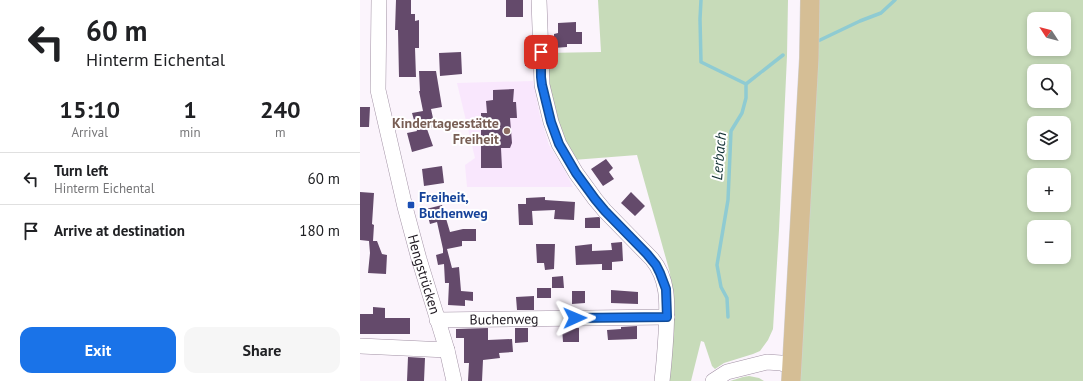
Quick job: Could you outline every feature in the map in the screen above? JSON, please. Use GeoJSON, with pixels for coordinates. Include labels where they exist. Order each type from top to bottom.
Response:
{"type":"FeatureCollection","features":[{"type":"Feature","properties":{"kind":"main road"},"geometry":{"type":"LineString","coordinates":[[785,372],[798,57],[798,0]]}},
{"type":"Feature","properties":{"kind":"main road"},"geometry":{"type":"LineString","coordinates":[[785,372],[809,58],[810,0]]}},
{"type":"Feature","properties":{"kind":"street","name":"Hengstrücken"},"geometry":{"type":"LineString","coordinates":[[379,0],[378,90],[405,207],[419,259],[447,350],[454,381]]}},
{"type":"Feature","properties":{"kind":"street"},"geometry":{"type":"LineString","coordinates":[[539,0],[541,77],[554,132],[559,144],[570,164],[595,199],[658,267],[666,289],[667,317],[662,381]]}},
{"type":"Feature","properties":{"kind":"street","name":"Buchenweg"},"geometry":{"type":"LineString","coordinates":[[437,320],[667,317]]}},
{"type":"Feature","properties":{"kind":"street"},"geometry":{"type":"LineString","coordinates":[[360,346],[447,350]]}},
{"type":"Feature","properties":{"kind":"street"},"geometry":{"type":"LineString","coordinates":[[713,381],[727,372],[767,362],[785,372]]}},
{"type":"Feature","properties":{"kind":"shaded area","name":"Kindertagesstätte Freiheit"},"geometry":{"type":"Polygon","coordinates":[[[533,81],[540,116],[549,145],[563,167],[573,187],[467,187],[465,165],[475,158],[457,83],[533,81]]]}},
{"type":"Feature","properties":{"kind":"green space"},"geometry":{"type":"Polygon","coordinates":[[[598,0],[788,0],[787,56],[773,329],[768,340],[760,351],[724,363],[715,369],[712,366],[704,342],[701,341],[691,381],[667,381],[672,314],[670,273],[637,155],[573,160],[552,112],[545,53],[601,52],[598,0]]]}},
{"type":"Feature","properties":{"kind":"green space"},"geometry":{"type":"Polygon","coordinates":[[[814,0],[1083,0],[1083,381],[795,381],[814,0]]]}},
{"type":"Feature","properties":{"kind":"green space"},"geometry":{"type":"Polygon","coordinates":[[[749,376],[759,378],[764,381],[730,381],[743,377],[749,376]]]}},
{"type":"Feature","properties":{"kind":"building"},"geometry":{"type":"Polygon","coordinates":[[[396,0],[411,0],[411,14],[415,14],[415,21],[419,20],[419,48],[415,48],[416,77],[399,77],[398,30],[395,30],[396,0]]]}},
{"type":"Feature","properties":{"kind":"building"},"geometry":{"type":"Polygon","coordinates":[[[506,0],[523,0],[523,17],[506,17],[506,0]]]}},
{"type":"Feature","properties":{"kind":"building"},"geometry":{"type":"Polygon","coordinates":[[[576,22],[576,32],[582,32],[582,44],[567,44],[567,47],[554,48],[554,34],[558,33],[558,23],[576,22]]]}},
{"type":"Feature","properties":{"kind":"building"},"geometry":{"type":"Polygon","coordinates":[[[524,49],[532,49],[532,66],[525,66],[524,49]]]}},
{"type":"Feature","properties":{"kind":"building"},"geometry":{"type":"Polygon","coordinates":[[[461,52],[462,74],[440,76],[439,53],[461,52]]]}},
{"type":"Feature","properties":{"kind":"building"},"geometry":{"type":"Polygon","coordinates":[[[419,71],[436,71],[442,107],[431,109],[435,127],[427,129],[433,146],[412,152],[407,133],[417,131],[412,113],[423,111],[419,91],[419,71]]]}},
{"type":"Feature","properties":{"kind":"building"},"geometry":{"type":"Polygon","coordinates":[[[514,89],[513,102],[516,102],[517,118],[510,118],[512,143],[510,148],[501,148],[502,168],[481,168],[481,113],[487,113],[486,101],[493,100],[493,90],[514,89]]]}},
{"type":"Feature","properties":{"kind":"building"},"geometry":{"type":"Polygon","coordinates":[[[360,107],[370,107],[369,127],[360,127],[360,107]]]}},
{"type":"Feature","properties":{"kind":"building"},"geometry":{"type":"Polygon","coordinates":[[[606,159],[613,168],[609,172],[614,179],[603,186],[591,169],[606,159]]]}},
{"type":"Feature","properties":{"kind":"building"},"geometry":{"type":"Polygon","coordinates":[[[442,166],[444,183],[424,186],[422,169],[442,166]]]}},
{"type":"Feature","properties":{"kind":"building"},"geometry":{"type":"Polygon","coordinates":[[[360,192],[374,193],[372,224],[374,225],[373,241],[377,241],[382,254],[387,255],[386,274],[368,273],[370,253],[369,241],[360,240],[360,192]]]}},
{"type":"Feature","properties":{"kind":"building"},"geometry":{"type":"Polygon","coordinates":[[[631,192],[645,206],[635,216],[621,203],[631,192]]]}},
{"type":"Feature","properties":{"kind":"building"},"geometry":{"type":"Polygon","coordinates":[[[545,197],[545,200],[575,202],[574,220],[554,219],[555,210],[532,211],[533,225],[519,225],[518,204],[526,204],[526,198],[545,197]]]}},
{"type":"Feature","properties":{"kind":"building"},"geometry":{"type":"Polygon","coordinates":[[[442,205],[450,232],[463,229],[476,229],[476,241],[462,241],[462,246],[447,249],[452,268],[459,267],[461,291],[473,292],[473,301],[465,300],[465,306],[448,305],[449,283],[445,283],[444,264],[438,265],[436,255],[443,253],[443,249],[437,222],[430,224],[426,209],[442,205]]]}},
{"type":"Feature","properties":{"kind":"building"},"geometry":{"type":"Polygon","coordinates":[[[599,217],[600,228],[585,228],[585,218],[599,217]]]}},
{"type":"Feature","properties":{"kind":"building"},"geometry":{"type":"Polygon","coordinates":[[[622,242],[623,261],[612,262],[612,270],[602,270],[602,264],[576,265],[575,246],[592,244],[592,251],[612,250],[611,243],[622,242]]]}},
{"type":"Feature","properties":{"kind":"building"},"geometry":{"type":"Polygon","coordinates":[[[536,244],[555,244],[554,269],[545,270],[544,263],[537,263],[536,244]]]}},
{"type":"Feature","properties":{"kind":"building"},"geometry":{"type":"Polygon","coordinates":[[[563,276],[564,288],[552,288],[552,277],[563,276]]]}},
{"type":"Feature","properties":{"kind":"building"},"geometry":{"type":"Polygon","coordinates":[[[537,288],[551,288],[551,298],[537,298],[537,288]]]}},
{"type":"Feature","properties":{"kind":"building"},"geometry":{"type":"Polygon","coordinates":[[[611,290],[638,292],[638,304],[611,303],[611,290]]]}},
{"type":"Feature","properties":{"kind":"building"},"geometry":{"type":"Polygon","coordinates":[[[572,291],[585,291],[585,303],[572,304],[572,291]]]}},
{"type":"Feature","properties":{"kind":"building"},"geometry":{"type":"Polygon","coordinates":[[[534,296],[534,310],[517,310],[516,297],[534,296]]]}},
{"type":"Feature","properties":{"kind":"building"},"geometry":{"type":"Polygon","coordinates":[[[373,307],[385,308],[385,318],[410,318],[410,334],[360,334],[360,314],[373,314],[373,307]]]}},
{"type":"Feature","properties":{"kind":"building"},"geometry":{"type":"Polygon","coordinates":[[[637,326],[637,339],[608,340],[607,330],[637,326]]]}},
{"type":"Feature","properties":{"kind":"building"},"geometry":{"type":"Polygon","coordinates":[[[488,328],[488,340],[512,339],[513,352],[499,353],[500,358],[483,360],[482,381],[468,381],[469,363],[464,363],[464,338],[456,338],[456,329],[488,328]]]}},
{"type":"Feature","properties":{"kind":"building"},"geometry":{"type":"Polygon","coordinates":[[[515,328],[528,328],[528,342],[515,343],[515,328]]]}},
{"type":"Feature","properties":{"kind":"building"},"geometry":{"type":"Polygon","coordinates":[[[562,328],[579,328],[579,342],[563,342],[562,328]]]}},
{"type":"Feature","properties":{"kind":"building"},"geometry":{"type":"Polygon","coordinates":[[[408,357],[425,358],[424,381],[407,381],[408,357]]]}},
{"type":"Feature","properties":{"kind":"waterway","name":"Lerbach"},"geometry":{"type":"LineString","coordinates":[[701,0],[701,62],[746,84],[746,98],[742,113],[731,131],[728,200],[717,265],[721,287],[727,298],[728,317]]}},
{"type":"Feature","properties":{"kind":"waterway"},"geometry":{"type":"LineString","coordinates":[[818,41],[860,21],[881,13],[895,0]]}},
{"type":"Feature","properties":{"kind":"waterway"},"geometry":{"type":"LineString","coordinates":[[746,84],[783,55]]}},
{"type":"Feature","properties":{"kind":"place","name":"Kindertagesstätte Freiheit"},"geometry":{"type":"Point","coordinates":[507,131]}},
{"type":"Feature","properties":{"kind":"place","name":"Freiheit, Buchenweg"},"geometry":{"type":"Point","coordinates":[411,205]}},
{"type":"Feature","properties":{"kind":"route"},"geometry":{"type":"LineString","coordinates":[[541,52],[542,85],[551,122],[559,144],[570,164],[595,199],[656,265],[666,289],[667,317],[575,318]]}}]}
